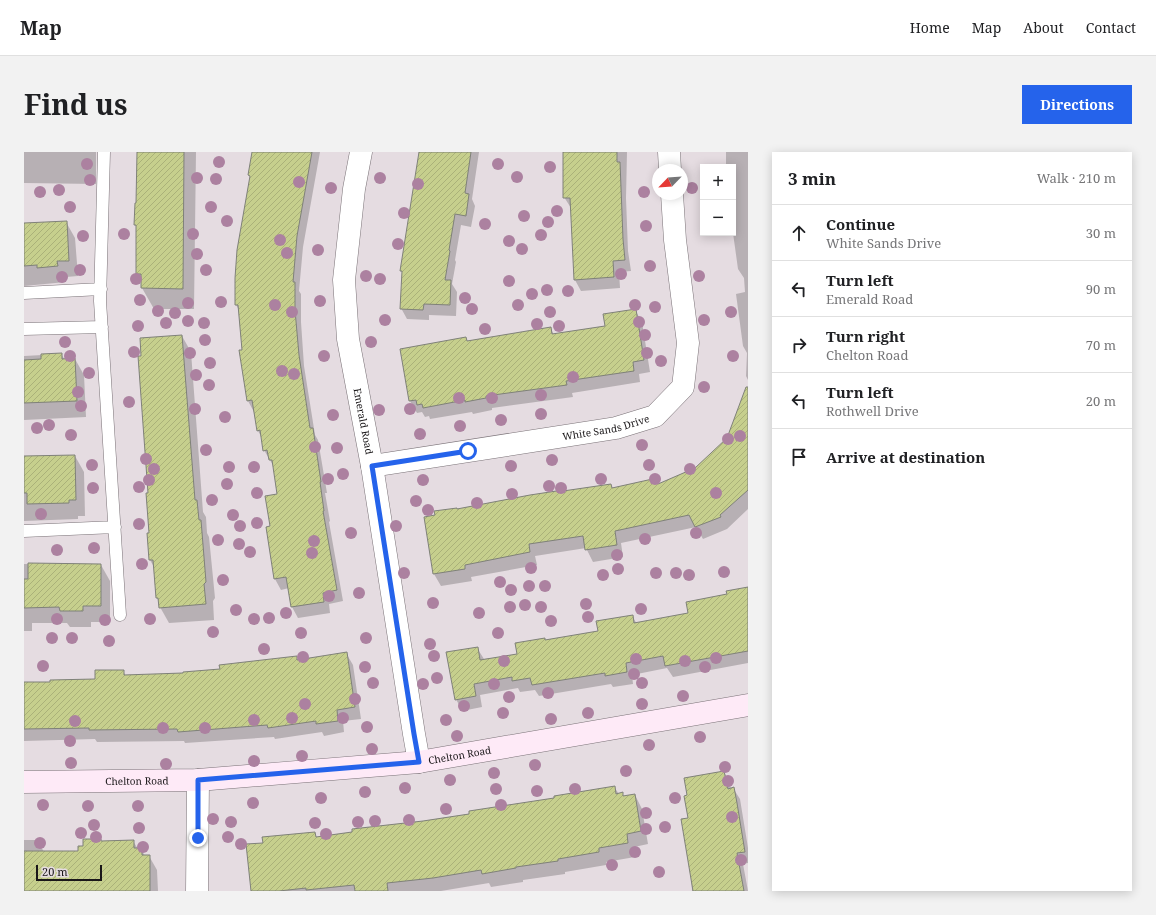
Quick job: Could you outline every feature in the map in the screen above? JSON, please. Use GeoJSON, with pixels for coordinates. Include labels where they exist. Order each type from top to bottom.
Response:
{"type":"FeatureCollection","features":[{"type":"Feature","properties":{"kind":"street","name":"Emerald Road"},"geometry":{"type":"LineString","coordinates":[[361,152],[354,189],[344,280],[348,339],[372,466],[419,762]]}},
{"type":"Feature","properties":{"kind":"street"},"geometry":{"type":"LineString","coordinates":[[669,152],[670,164]]}},
{"type":"Feature","properties":{"kind":"street","name":"White Sands Drive"},"geometry":{"type":"LineString","coordinates":[[372,466],[616,428],[655,416],[683,387],[688,343],[675,240],[672,200]]}},
{"type":"Feature","properties":{"kind":"street","name":"Chelton Road"},"geometry":{"type":"LineString","coordinates":[[24,782],[198,780],[419,762],[748,704]]}},
{"type":"Feature","properties":{"kind":"street"},"geometry":{"type":"LineString","coordinates":[[197,891],[198,780]]}},
{"type":"Feature","properties":{"kind":"lane"},"geometry":{"type":"LineString","coordinates":[[104,152],[100,289],[120,616]]}},
{"type":"Feature","properties":{"kind":"lane"},"geometry":{"type":"LineString","coordinates":[[24,293],[100,289]]}},
{"type":"Feature","properties":{"kind":"lane"},"geometry":{"type":"LineString","coordinates":[[24,329],[102,327]]}},
{"type":"Feature","properties":{"kind":"lane"},"geometry":{"type":"LineString","coordinates":[[24,531],[115,527]]}},
{"type":"Feature","properties":{"kind":"building"},"geometry":{"type":"Polygon","coordinates":[[[137,152],[184,152],[183,289],[141,288],[141,274],[136,274],[136,225],[134,225],[137,152]]]}},
{"type":"Feature","properties":{"kind":"building"},"geometry":{"type":"Polygon","coordinates":[[[252,152],[312,152],[297,236],[293,282],[295,282],[295,310],[299,355],[310,428],[313,428],[321,482],[323,511],[337,590],[323,593],[324,602],[291,607],[286,577],[274,579],[266,527],[270,526],[265,496],[277,494],[272,460],[269,460],[267,450],[263,451],[260,430],[257,431],[252,400],[247,401],[239,350],[242,350],[238,305],[235,305],[237,250],[250,176],[248,175],[252,152]]]}},
{"type":"Feature","properties":{"kind":"building"},"geometry":{"type":"Polygon","coordinates":[[[419,152],[471,152],[465,193],[469,194],[466,216],[455,214],[445,280],[451,280],[450,305],[424,304],[423,310],[400,309],[402,271],[400,271],[419,152]]]}},
{"type":"Feature","properties":{"kind":"building"},"geometry":{"type":"Polygon","coordinates":[[[563,152],[617,152],[617,162],[620,162],[625,260],[613,261],[614,277],[574,280],[570,198],[563,198],[563,152]]]}},
{"type":"Feature","properties":{"kind":"building"},"geometry":{"type":"Polygon","coordinates":[[[67,221],[69,261],[57,261],[58,266],[37,268],[37,265],[24,266],[24,223],[67,221]]]}},
{"type":"Feature","properties":{"kind":"building"},"geometry":{"type":"Polygon","coordinates":[[[636,309],[644,360],[633,362],[634,371],[566,381],[567,385],[486,396],[486,398],[465,402],[465,400],[423,408],[422,404],[417,405],[416,400],[409,401],[400,349],[466,337],[467,341],[551,327],[552,334],[605,326],[603,314],[636,309]]]}},
{"type":"Feature","properties":{"kind":"building"},"geometry":{"type":"Polygon","coordinates":[[[182,335],[195,500],[197,500],[199,520],[201,520],[206,582],[204,584],[206,604],[159,608],[158,598],[156,598],[153,560],[149,560],[147,533],[149,533],[146,493],[148,493],[138,356],[141,356],[140,338],[182,335]]]}},
{"type":"Feature","properties":{"kind":"building"},"geometry":{"type":"Polygon","coordinates":[[[62,353],[62,359],[75,358],[77,401],[24,403],[24,360],[41,359],[41,354],[62,353]]]}},
{"type":"Feature","properties":{"kind":"building"},"geometry":{"type":"Polygon","coordinates":[[[746,387],[748,387],[748,490],[720,515],[721,517],[695,527],[689,515],[615,531],[617,545],[585,550],[583,536],[529,544],[530,552],[465,565],[465,569],[433,574],[424,517],[435,515],[434,511],[457,509],[563,490],[611,484],[612,488],[657,478],[658,484],[695,468],[727,438],[746,387]]]}},
{"type":"Feature","properties":{"kind":"building"},"geometry":{"type":"Polygon","coordinates":[[[75,455],[76,500],[69,500],[69,503],[27,504],[27,493],[24,493],[24,456],[75,455]]]}},
{"type":"Feature","properties":{"kind":"building"},"geometry":{"type":"Polygon","coordinates":[[[28,563],[101,564],[101,606],[83,606],[83,611],[60,611],[59,607],[24,608],[24,579],[28,579],[28,563]]]}},
{"type":"Feature","properties":{"kind":"building"},"geometry":{"type":"Polygon","coordinates":[[[748,587],[748,651],[665,666],[663,656],[626,663],[627,672],[605,676],[605,673],[532,685],[530,678],[512,681],[512,677],[474,684],[476,696],[455,700],[446,652],[478,647],[480,660],[517,654],[515,643],[545,638],[545,640],[598,631],[596,621],[633,615],[634,623],[688,613],[686,602],[727,594],[726,591],[748,587]]]}},
{"type":"Feature","properties":{"kind":"building"},"geometry":{"type":"Polygon","coordinates":[[[347,652],[355,707],[337,710],[338,721],[316,724],[316,721],[268,728],[267,725],[178,732],[177,729],[24,729],[24,682],[95,679],[95,670],[124,670],[124,675],[183,673],[220,669],[219,665],[297,656],[297,660],[347,652]]]}},
{"type":"Feature","properties":{"kind":"building"},"geometry":{"type":"Polygon","coordinates":[[[724,771],[728,789],[734,787],[737,803],[745,852],[737,853],[744,891],[693,891],[681,819],[688,818],[684,796],[687,795],[684,778],[724,771]]]}},
{"type":"Feature","properties":{"kind":"building"},"geometry":{"type":"Polygon","coordinates":[[[615,786],[616,794],[623,792],[623,796],[635,794],[641,831],[627,834],[628,843],[599,848],[599,852],[558,859],[558,861],[482,874],[481,870],[433,878],[387,883],[388,891],[355,891],[354,885],[306,890],[306,888],[279,891],[251,891],[246,844],[263,843],[262,837],[315,832],[316,837],[352,832],[352,829],[469,814],[469,811],[554,798],[554,796],[615,786]]]}},
{"type":"Feature","properties":{"kind":"building"},"geometry":{"type":"Polygon","coordinates":[[[83,839],[101,839],[101,841],[134,840],[134,848],[142,848],[142,855],[150,855],[150,891],[24,891],[24,851],[78,851],[78,846],[83,846],[83,839]]]}},
{"type":"Feature","properties":{"kind":"route"},"geometry":{"type":"LineString","coordinates":[[198,838],[198,780],[419,762],[372,466],[468,451]]}}]}
